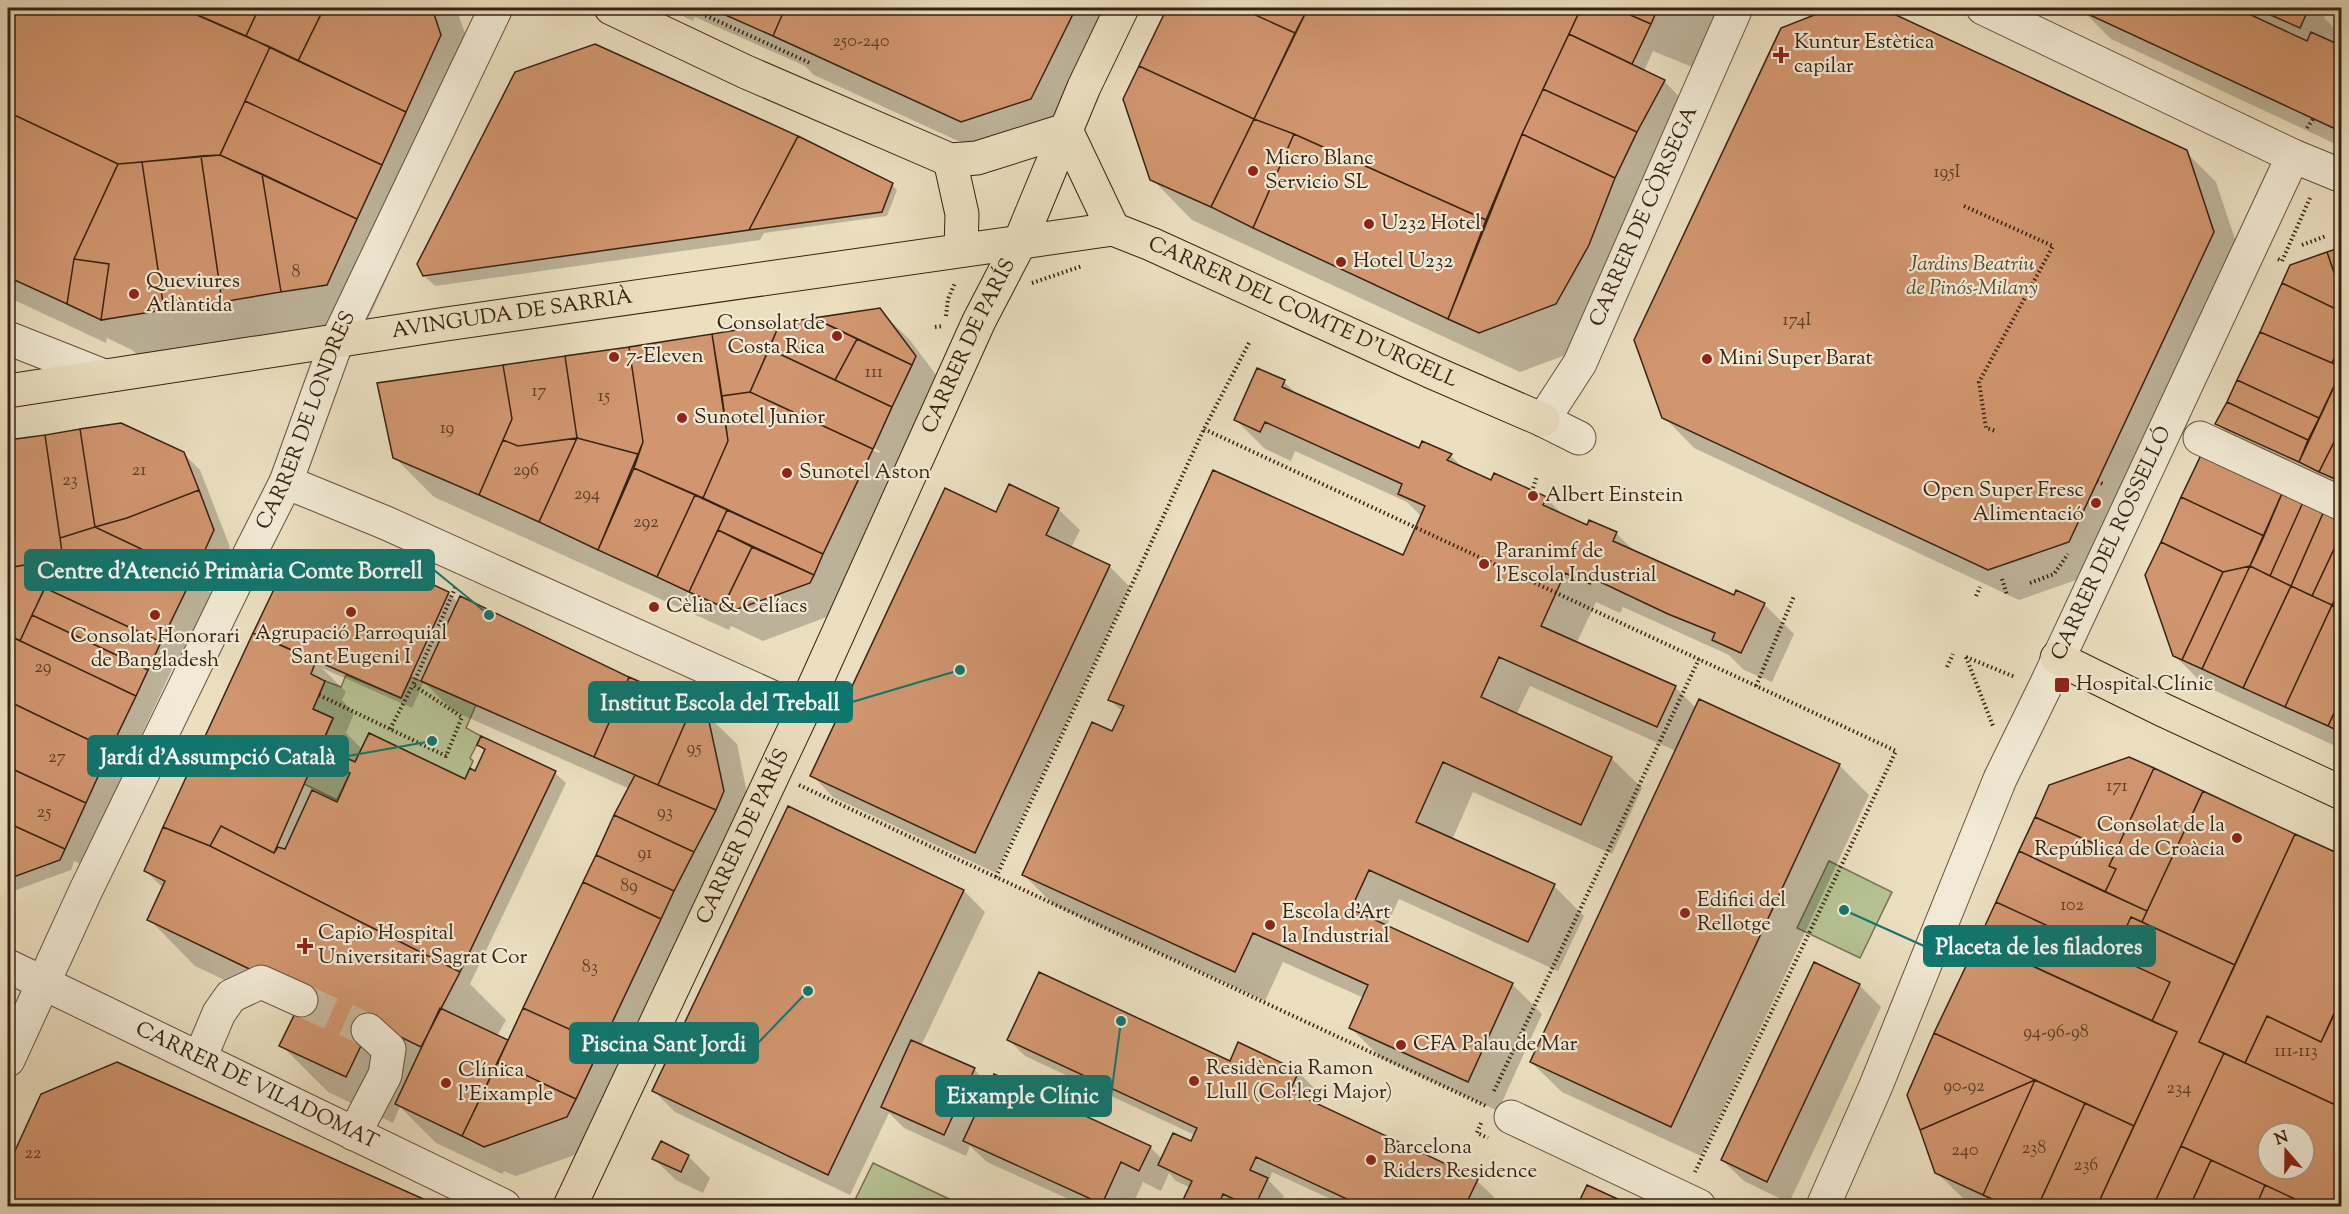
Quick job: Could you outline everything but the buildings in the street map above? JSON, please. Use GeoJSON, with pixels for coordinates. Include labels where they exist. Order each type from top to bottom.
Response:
{"type":"FeatureCollection","features":[{"type":"Feature","properties":{"kind":"main road"},"geometry":{"type":"LineString","coordinates":[[612,8],[746,72],[950,160],[977,158],[1066,130],[1113,229],[1019,244]]}},
{"type":"Feature","properties":{"kind":"main road","name":"CARRER DE PARÍS"},"geometry":{"type":"LineString","coordinates":[[570,1206],[803,711],[979,321],[1019,244],[1066,130],[1122,8]]}},
{"type":"Feature","properties":{"kind":"main road"},"geometry":{"type":"LineString","coordinates":[[950,160],[962,214],[961,250]]}},
{"type":"Feature","properties":{"kind":"main road","name":"CARRER DEL COMTE D'URGELL"},"geometry":{"type":"LineString","coordinates":[[1113,229],[1543,420]]}},
{"type":"Feature","properties":{"kind":"main road","name":"AVINGUDA DE SARRIÀ"},"geometry":{"type":"LineString","coordinates":[[8,391],[961,250],[1019,244]]}},
{"type":"Feature","properties":{"kind":"main road"},"geometry":{"type":"LineString","coordinates":[[2057,658],[2163,711],[2342,793]]}},
{"type":"Feature","properties":{"kind":"street","name":"CARRER DE LONDRES"},"geometry":{"type":"LineString","coordinates":[[8,1060],[43,981],[286,482],[337,341],[496,8]]}},
{"type":"Feature","properties":{"kind":"street","name":"CARRER DE CÒRSEGA"},"geometry":{"type":"LineString","coordinates":[[1543,420],[1580,363],[1736,8]]}},
{"type":"Feature","properties":{"kind":"street"},"geometry":{"type":"LineString","coordinates":[[1983,8],[2293,157],[2342,176]]}},
{"type":"Feature","properties":{"kind":"street","name":"CARRER DEL ROSSELLÓ"},"geometry":{"type":"LineString","coordinates":[[1841,1205],[1875,1088],[1997,784],[2293,157]]}},
{"type":"Feature","properties":{"kind":"street"},"geometry":{"type":"LineString","coordinates":[[8,338],[104,376]]}},
{"type":"Feature","properties":{"kind":"street","name":"CARRER DEL COMTE D'URGELL"},"geometry":{"type":"LineString","coordinates":[[1543,420],[1579,438]]}},
{"type":"Feature","properties":{"kind":"street"},"geometry":{"type":"LineString","coordinates":[[2200,438],[2342,504]]}},
{"type":"Feature","properties":{"kind":"street"},"geometry":{"type":"LineString","coordinates":[[286,482],[386,523],[803,711]]}},
{"type":"Feature","properties":{"kind":"street","name":"CARRER DE VILADOMAT"},"geometry":{"type":"LineString","coordinates":[[8,966],[504,1206]]}},
{"type":"Feature","properties":{"kind":"street"},"geometry":{"type":"LineString","coordinates":[[200,1058],[219,1013],[231,996],[261,982],[301,1000]]}},
{"type":"Feature","properties":{"kind":"street"},"geometry":{"type":"LineString","coordinates":[[354,1134],[385,1075],[389,1048],[368,1030]]}},
{"type":"Feature","properties":{"kind":"street"},"geometry":{"type":"LineString","coordinates":[[1841,1205],[1873,1143],[1887,1096]]}},
{"type":"Feature","properties":{"kind":"street"},"geometry":{"type":"LineString","coordinates":[[1497,1115],[1690,1203]]}},
{"type":"Feature","properties":{"kind":"path"},"geometry":{"type":"LineString","coordinates":[[689,8],[816,66]]}},
{"type":"Feature","properties":{"kind":"path"},"geometry":{"type":"LineString","coordinates":[[2327,8],[2342,18]]}},
{"type":"Feature","properties":{"kind":"path"},"geometry":{"type":"LineString","coordinates":[[2336,44],[2342,37]]}},
{"type":"Feature","properties":{"kind":"path"},"geometry":{"type":"LineString","coordinates":[[2293,157],[2313,118]]}},
{"type":"Feature","properties":{"kind":"path"},"geometry":{"type":"LineString","coordinates":[[2282,261],[2310,198]]}},
{"type":"Feature","properties":{"kind":"path"},"geometry":{"type":"LineString","coordinates":[[1964,206],[2053,246],[1979,382],[1986,428],[1996,431]]}},
{"type":"Feature","properties":{"kind":"path"},"geometry":{"type":"LineString","coordinates":[[2302,245],[2326,236]]}},
{"type":"Feature","properties":{"kind":"path"},"geometry":{"type":"LineString","coordinates":[[1031,283],[1087,264]]}},
{"type":"Feature","properties":{"kind":"path"},"geometry":{"type":"LineString","coordinates":[[996,877],[1204,429],[1249,343]]}},
{"type":"Feature","properties":{"kind":"path"},"geometry":{"type":"LineString","coordinates":[[1204,429],[1896,751],[1690,1203]]}},
{"type":"Feature","properties":{"kind":"path"},"geometry":{"type":"LineString","coordinates":[[1533,488],[1537,476]]}},
{"type":"Feature","properties":{"kind":"path"},"geometry":{"type":"LineString","coordinates":[[2097,481],[2108,487]]}},
{"type":"Feature","properties":{"kind":"path"},"geometry":{"type":"LineString","coordinates":[[2030,583],[2054,574],[2068,554]]}},
{"type":"Feature","properties":{"kind":"path"},"geometry":{"type":"LineString","coordinates":[[2002,579],[2007,595]]}},
{"type":"Feature","properties":{"kind":"path"},"geometry":{"type":"LineString","coordinates":[[390,729],[413,685],[458,583]]}},
{"type":"Feature","properties":{"kind":"path"},"geometry":{"type":"LineString","coordinates":[[1976,596],[1980,587]]}},
{"type":"Feature","properties":{"kind":"path"},"geometry":{"type":"LineString","coordinates":[[1756,686],[1794,596]]}},
{"type":"Feature","properties":{"kind":"path"},"geometry":{"type":"LineString","coordinates":[[1947,667],[1953,654]]}},
{"type":"Feature","properties":{"kind":"path"},"geometry":{"type":"LineString","coordinates":[[1966,657],[1995,732]]}},
{"type":"Feature","properties":{"kind":"path"},"geometry":{"type":"LineString","coordinates":[[1497,1115],[1477,1133],[1497,1115],[1699,659]]}},
{"type":"Feature","properties":{"kind":"path"},"geometry":{"type":"LineString","coordinates":[[319,695],[446,756],[462,717],[413,685]]}},
{"type":"Feature","properties":{"kind":"path"},"geometry":{"type":"LineString","coordinates":[[793,782],[1497,1115]]}},
{"type":"Feature","properties":{"kind":"green space"},"geometry":{"type":"Polygon","coordinates":[[[346,675],[401,698],[411,677],[476,705],[466,728],[481,736],[470,758],[473,761],[465,779],[369,733],[355,762],[331,752],[327,762],[350,773],[337,800],[304,784],[333,719],[313,709],[325,681],[341,687],[346,675]]]}},
{"type":"Feature","properties":{"kind":"green space"},"geometry":{"type":"Polygon","coordinates":[[[1829,861],[1892,892],[1860,958],[1797,928],[1829,861]]]}},
{"type":"Feature","properties":{"kind":"green space"},"geometry":{"type":"Polygon","coordinates":[[[873,1163],[964,1206],[852,1206],[873,1163]]]}},
{"type":"Feature","properties":{"kind":"tunnel"},"geometry":{"type":"LineString","coordinates":[[301,1000],[368,1030]]}},
{"type":"Feature","properties":{"kind":"place","name":"Kuntur Estètica capilar"},"geometry":{"type":"Point","coordinates":[1781,55]}},
{"type":"Feature","properties":{"kind":"place","name":"Micro Blanc Servicio SL"},"geometry":{"type":"Point","coordinates":[1253,171]}},
{"type":"Feature","properties":{"kind":"place","name":"U232 Hotel"},"geometry":{"type":"Point","coordinates":[1369,224]}},
{"type":"Feature","properties":{"kind":"place","name":"Hotel U232"},"geometry":{"type":"Point","coordinates":[1341,262]}},
{"type":"Feature","properties":{"kind":"place","name":"Queviures Atlàntida"},"geometry":{"type":"Point","coordinates":[134,294]}},
{"type":"Feature","properties":{"kind":"place","name":"Consolat de Costa Rica"},"geometry":{"type":"Point","coordinates":[837,336]}},
{"type":"Feature","properties":{"kind":"place","name":"7-Eleven"},"geometry":{"type":"Point","coordinates":[614,357]}},
{"type":"Feature","properties":{"kind":"place","name":"Mini Super Barat"},"geometry":{"type":"Point","coordinates":[1707,359]}},
{"type":"Feature","properties":{"kind":"place","name":"Sunotel Junior"},"geometry":{"type":"Point","coordinates":[682,418]}},
{"type":"Feature","properties":{"kind":"place","name":"Sunotel Aston"},"geometry":{"type":"Point","coordinates":[787,473]}},
{"type":"Feature","properties":{"kind":"place","name":"Albert Einstein"},"geometry":{"type":"Point","coordinates":[1533,496]}},
{"type":"Feature","properties":{"kind":"place","name":"Open Super Fresc Alimentació"},"geometry":{"type":"Point","coordinates":[2096,503]}},
{"type":"Feature","properties":{"kind":"place","name":"Paranimf de l'Escola Industrial"},"geometry":{"type":"Point","coordinates":[1484,564]}},
{"type":"Feature","properties":{"kind":"place","name":"Cèlia & Celíacs"},"geometry":{"type":"Point","coordinates":[654,607]}},
{"type":"Feature","properties":{"kind":"place","name":"Agrupació Parroquial Sant Eugeni I"},"geometry":{"type":"Point","coordinates":[351,612]}},
{"type":"Feature","properties":{"kind":"place","name":"Consolat Honorari de Bangladesh"},"geometry":{"type":"Point","coordinates":[155,615]}},
{"type":"Feature","properties":{"kind":"place","name":"Centre d'Atenció Primària Comte Borrell"},"geometry":{"type":"Point","coordinates":[489,615]}},
{"type":"Feature","properties":{"kind":"place","name":"Institut Escola del Treball"},"geometry":{"type":"Point","coordinates":[960,670]}},
{"type":"Feature","properties":{"kind":"place","name":"Hospital Clínic"},"geometry":{"type":"Point","coordinates":[2062,685]}},
{"type":"Feature","properties":{"kind":"place","name":"Jardí d'Assumpció Català"},"geometry":{"type":"Point","coordinates":[432,741]}},
{"type":"Feature","properties":{"kind":"place","name":"Consolat de la República de Croàcia"},"geometry":{"type":"Point","coordinates":[2237,838]}},
{"type":"Feature","properties":{"kind":"place","name":"Placeta de les filadores"},"geometry":{"type":"Point","coordinates":[1844,910]}},
{"type":"Feature","properties":{"kind":"place","name":"Edifici del Rellotge"},"geometry":{"type":"Point","coordinates":[1685,913]}},
{"type":"Feature","properties":{"kind":"place","name":"Escola d'Art la Industrial"},"geometry":{"type":"Point","coordinates":[1270,925]}},
{"type":"Feature","properties":{"kind":"place","name":"Capio Hospital Universitari Sagrat Cor"},"geometry":{"type":"Point","coordinates":[305,946]}},
{"type":"Feature","properties":{"kind":"place","name":"Piscina Sant Jordi"},"geometry":{"type":"Point","coordinates":[808,991]}},
{"type":"Feature","properties":{"kind":"place","name":"Eixample Clínic"},"geometry":{"type":"Point","coordinates":[1121,1021]}},
{"type":"Feature","properties":{"kind":"place","name":"CFA Palau de Mar"},"geometry":{"type":"Point","coordinates":[1401,1045]}},
{"type":"Feature","properties":{"kind":"place","name":"Residència Ramon Llull (Col·legi Major)"},"geometry":{"type":"Point","coordinates":[1194,1081]}},
{"type":"Feature","properties":{"kind":"place","name":"Clínica l'Eixample"},"geometry":{"type":"Point","coordinates":[446,1083]}},
{"type":"Feature","properties":{"kind":"place","name":"Barcelona Riders Residence"},"geometry":{"type":"Point","coordinates":[1371,1160]}},
{"type":"Feature","properties":{"kind":"park label","name":"Jardins Beatriu de Pinós-Milany"},"geometry":{"type":"Point","coordinates":[1972,277]}}]}
